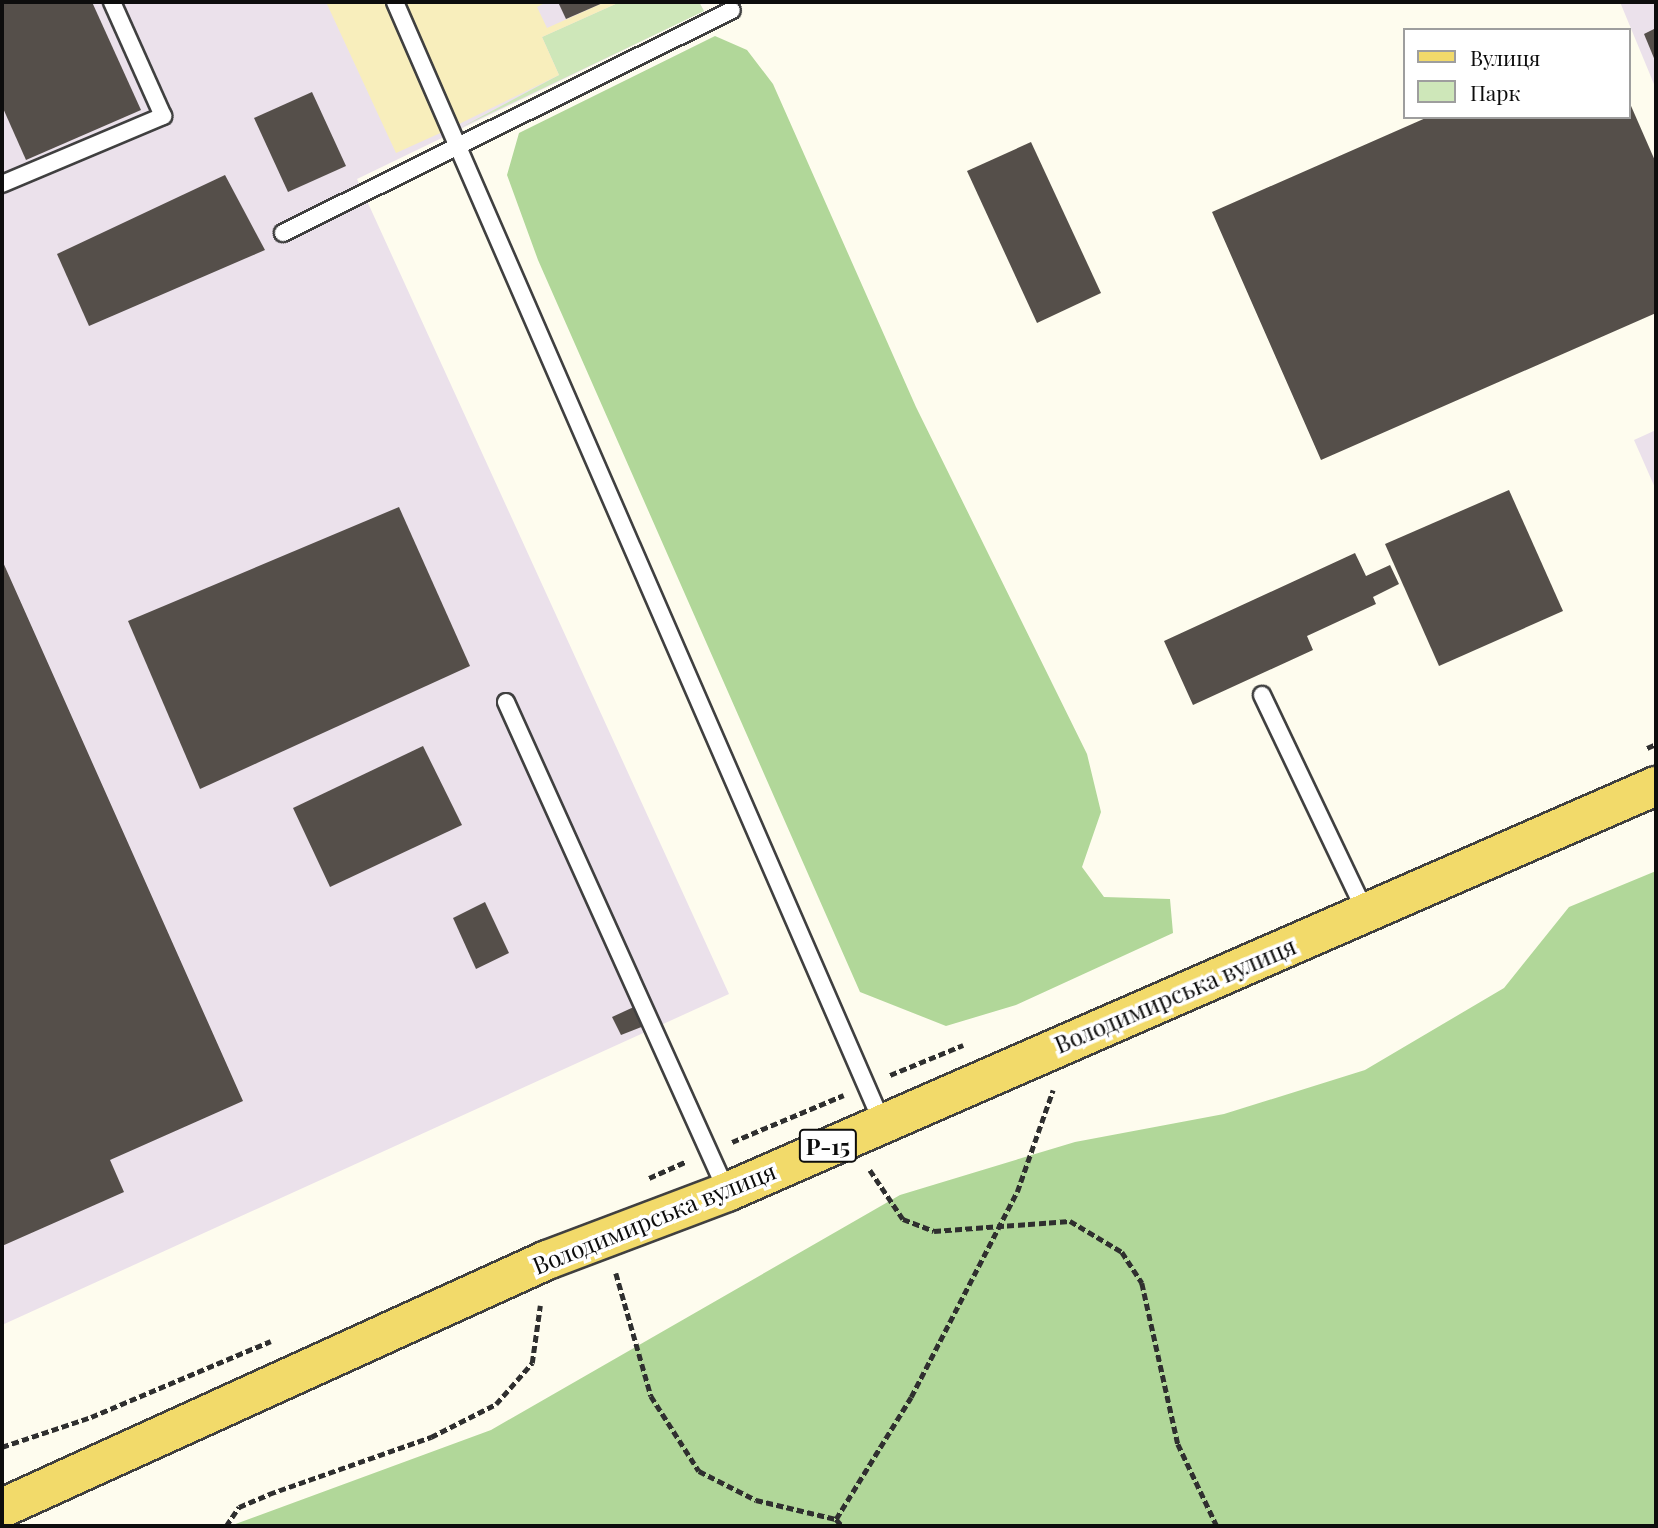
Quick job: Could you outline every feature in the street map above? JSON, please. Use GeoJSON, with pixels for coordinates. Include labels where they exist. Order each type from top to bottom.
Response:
{"type":"FeatureCollection","features":[{"type":"Feature","properties":{"kind":"main road","name":"Володимирська вулиця"},"geometry":{"type":"LineString","coordinates":[[2,1508],[547,1260],[727,1192],[1656,786]]}},
{"type":"Feature","properties":{"kind":"lane"},"geometry":{"type":"LineString","coordinates":[[2,184],[163,116],[112,2]]}},
{"type":"Feature","properties":{"kind":"lane"},"geometry":{"type":"LineString","coordinates":[[395,2],[864,1087],[871,1127]]}},
{"type":"Feature","properties":{"kind":"lane"},"geometry":{"type":"LineString","coordinates":[[283,233],[732,10]]}},
{"type":"Feature","properties":{"kind":"lane"},"geometry":{"type":"LineString","coordinates":[[1262,695],[1366,913]]}},
{"type":"Feature","properties":{"kind":"lane"},"geometry":{"type":"LineString","coordinates":[[506,702],[707,1153],[727,1192]]}},
{"type":"Feature","properties":{"kind":"path"},"geometry":{"type":"LineString","coordinates":[[1635,753],[1656,744]]}},
{"type":"Feature","properties":{"kind":"path"},"geometry":{"type":"LineString","coordinates":[[644,1180],[978,1042]]}},
{"type":"Feature","properties":{"kind":"path"},"geometry":{"type":"LineString","coordinates":[[836,1519],[911,1397],[991,1231],[1017,1192],[1053,1090],[1062,1044]]}},
{"type":"Feature","properties":{"kind":"path"},"geometry":{"type":"LineString","coordinates":[[871,1127],[871,1172],[903,1219],[934,1231],[991,1231],[1045,1219],[1070,1221],[1122,1252],[1142,1283],[1178,1444],[1217,1526]]}},
{"type":"Feature","properties":{"kind":"path"},"geometry":{"type":"LineString","coordinates":[[606,1239],[651,1396],[699,1471],[756,1500],[836,1519],[842,1526]]}},
{"type":"Feature","properties":{"kind":"path"},"geometry":{"type":"LineString","coordinates":[[226,1526],[239,1507],[431,1437],[496,1404],[532,1363],[547,1260]]}},
{"type":"Feature","properties":{"kind":"path"},"geometry":{"type":"LineString","coordinates":[[2,1447],[91,1417],[279,1337]]}},
{"type":"Feature","properties":{"kind":"shaded area"},"geometry":{"type":"Polygon","coordinates":[[[2,2],[699,2],[704,11],[357,179],[729,994],[2,1325],[2,2]]]}},
{"type":"Feature","properties":{"kind":"shaded area"},"geometry":{"type":"Polygon","coordinates":[[[1620,2],[1656,2],[1656,89],[1620,2]]]}},
{"type":"Feature","properties":{"kind":"shaded area"},"geometry":{"type":"Polygon","coordinates":[[[1656,430],[1656,490],[1634,440],[1656,430]]]}},
{"type":"Feature","properties":{"kind":"green space"},"geometry":{"type":"Polygon","coordinates":[[[620,2],[699,2],[704,11],[460,128],[559,75],[542,37],[620,2]]]}},
{"type":"Feature","properties":{"kind":"green space"},"geometry":{"type":"Polygon","coordinates":[[[715,36],[747,50],[773,84],[916,407],[1087,754],[1101,812],[1082,867],[1104,897],[1170,899],[1173,933],[1016,1005],[946,1026],[860,992],[538,260],[507,175],[519,133],[715,36]]]}},
{"type":"Feature","properties":{"kind":"green space"},"geometry":{"type":"Polygon","coordinates":[[[1656,871],[1656,1526],[230,1526],[491,1430],[900,1195],[1075,1142],[1224,1114],[1365,1070],[1504,988],[1569,907],[1656,871]]]}},
{"type":"Feature","properties":{"kind":"sand"},"geometry":{"type":"Polygon","coordinates":[[[326,2],[547,2],[537,7],[547,28],[605,2],[620,2],[542,37],[559,75],[459,124],[461,130],[450,136],[447,130],[396,153],[326,2]]]}},
{"type":"Feature","properties":{"kind":"building"},"geometry":{"type":"Polygon","coordinates":[[[2,2],[92,2],[141,110],[26,160],[2,106],[2,2]]]}},
{"type":"Feature","properties":{"kind":"building"},"geometry":{"type":"Polygon","coordinates":[[[558,2],[605,2],[566,19],[558,2]]]}},
{"type":"Feature","properties":{"kind":"building"},"geometry":{"type":"Polygon","coordinates":[[[1656,28],[1656,63],[1644,34],[1656,28]]]}},
{"type":"Feature","properties":{"kind":"building"},"geometry":{"type":"Polygon","coordinates":[[[312,92],[346,166],[288,192],[254,118],[312,92]]]}},
{"type":"Feature","properties":{"kind":"building"},"geometry":{"type":"Polygon","coordinates":[[[1630,104],[1656,163],[1656,313],[1321,460],[1212,212],[1423,119],[1630,119],[1630,104]]]}},
{"type":"Feature","properties":{"kind":"building"},"geometry":{"type":"Polygon","coordinates":[[[1031,142],[1101,293],[1037,323],[967,171],[1031,142]]]}},
{"type":"Feature","properties":{"kind":"building"},"geometry":{"type":"Polygon","coordinates":[[[225,175],[265,250],[89,326],[57,254],[225,175]]]}},
{"type":"Feature","properties":{"kind":"building"},"geometry":{"type":"Polygon","coordinates":[[[1509,490],[1563,611],[1439,666],[1385,544],[1509,490]]]}},
{"type":"Feature","properties":{"kind":"building"},"geometry":{"type":"Polygon","coordinates":[[[399,507],[470,666],[200,789],[128,621],[399,507]]]}},
{"type":"Feature","properties":{"kind":"building"},"geometry":{"type":"Polygon","coordinates":[[[1355,553],[1366,576],[1390,565],[1399,584],[1373,597],[1376,604],[1307,636],[1313,650],[1193,705],[1164,641],[1355,553]]]}},
{"type":"Feature","properties":{"kind":"building"},"geometry":{"type":"Polygon","coordinates":[[[2,560],[243,1101],[110,1160],[124,1192],[2,1246],[2,560]]]}},
{"type":"Feature","properties":{"kind":"building"},"geometry":{"type":"Polygon","coordinates":[[[423,746],[462,825],[330,887],[293,808],[423,746]]]}},
{"type":"Feature","properties":{"kind":"building"},"geometry":{"type":"Polygon","coordinates":[[[485,902],[509,953],[476,969],[453,918],[485,902]]]}},
{"type":"Feature","properties":{"kind":"building"},"geometry":{"type":"Polygon","coordinates":[[[636,1006],[644,1026],[621,1035],[612,1017],[636,1006]]]}}]}
